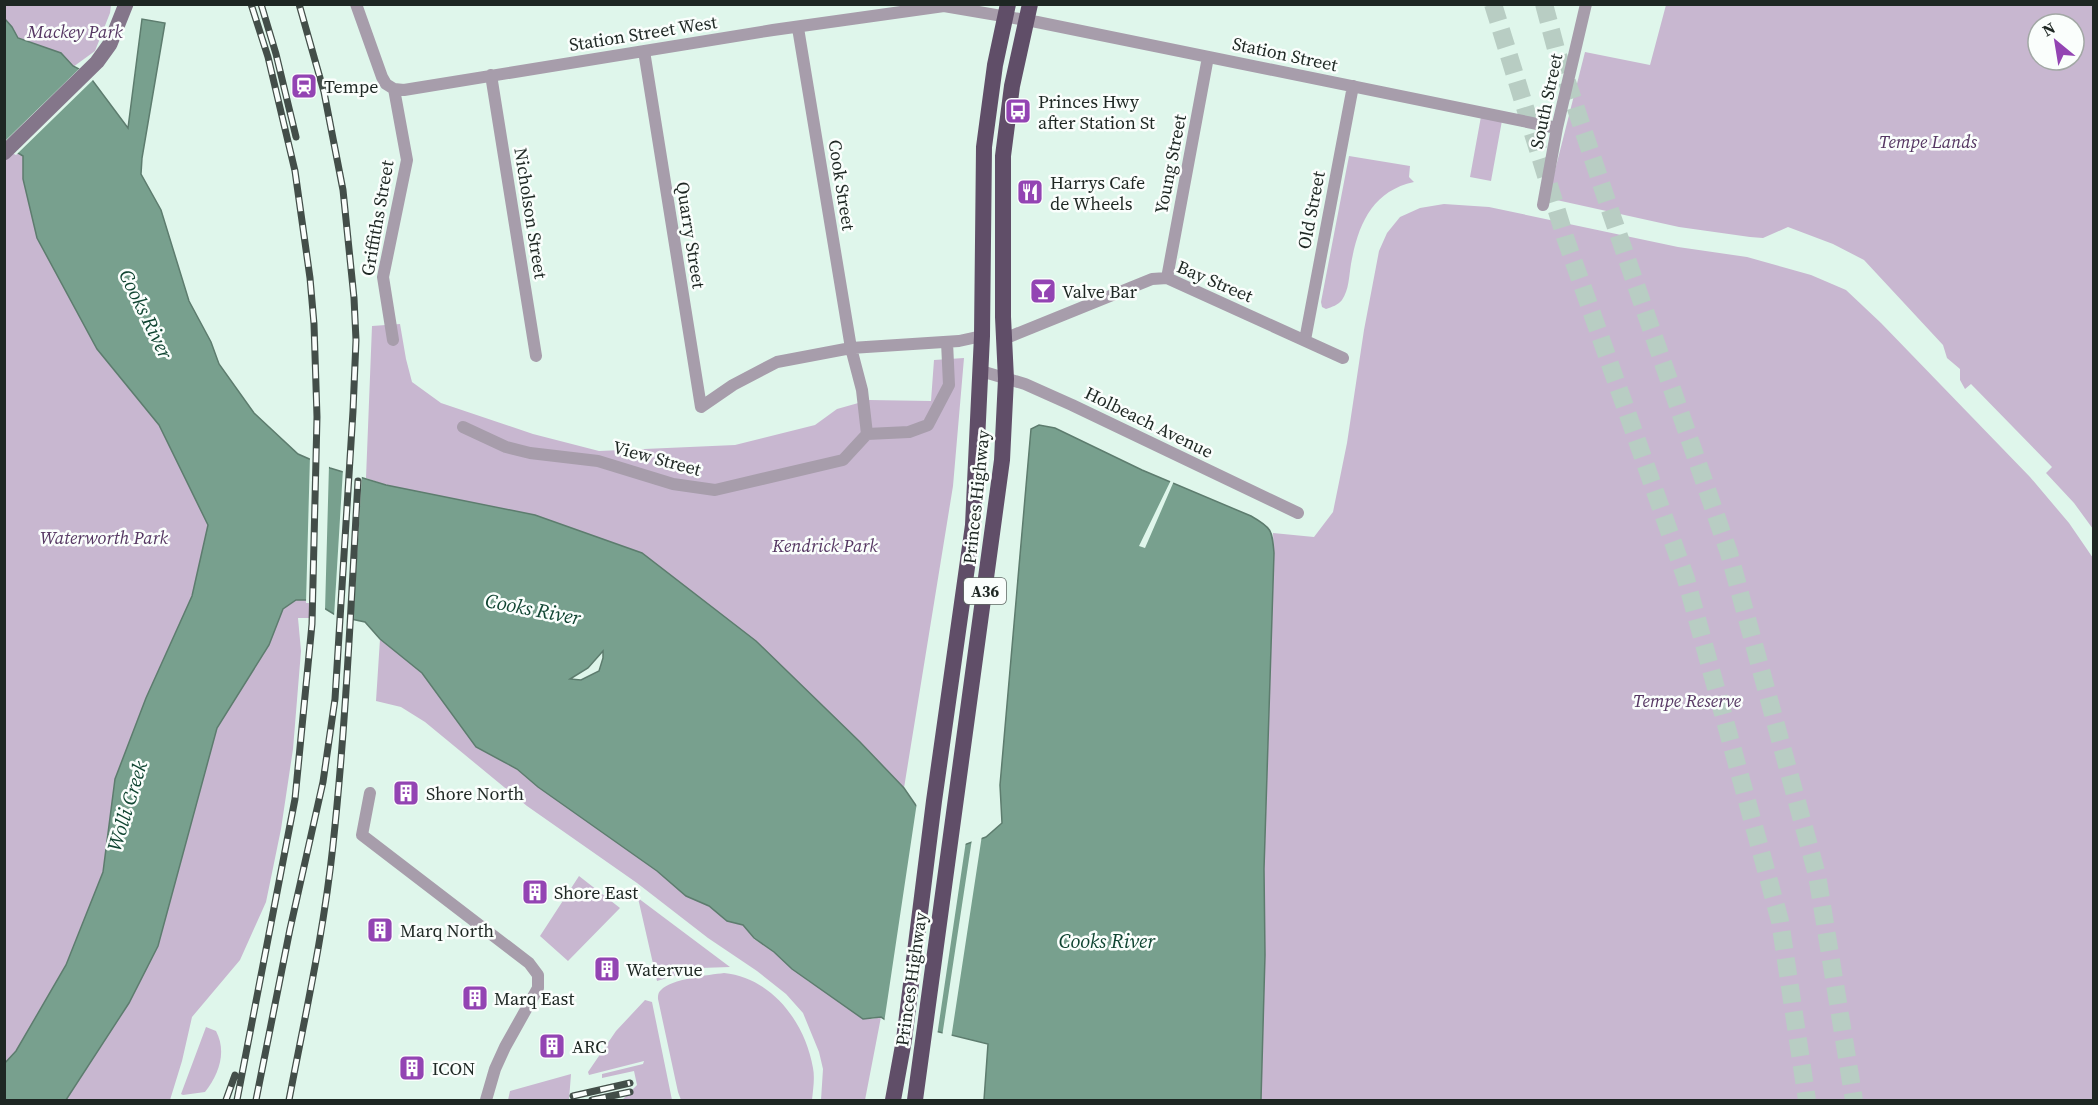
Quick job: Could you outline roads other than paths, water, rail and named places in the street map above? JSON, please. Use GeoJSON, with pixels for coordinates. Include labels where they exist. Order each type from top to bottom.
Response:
{"type":"FeatureCollection","features":[{"type":"Feature","properties":{"kind":"highway","name":"Princes Highway"},"geometry":{"type":"LineString","coordinates":[[893,1101],[904,1040],[934,801],[973,525],[981,371],[984,147],[995,64],[1007,10]]}},
{"type":"Feature","properties":{"kind":"highway","name":"Princes Highway"},"geometry":{"type":"LineString","coordinates":[[915,1101],[1002,459],[1006,379],[1004,156],[1012,86],[1028,12]]}},
{"type":"Feature","properties":{"kind":"main road"},"geometry":{"type":"LineString","coordinates":[[4,153],[87,73],[110,44],[126,4]]}},
{"type":"Feature","properties":{"kind":"street","name":"Griffiths Street"},"geometry":{"type":"LineString","coordinates":[[356,4],[382,77],[386,84],[394,89],[407,160],[383,278],[393,340]]}},
{"type":"Feature","properties":{"kind":"street","name":"South Street"},"geometry":{"type":"LineString","coordinates":[[1543,206],[1557,128],[1586,4]]}},
{"type":"Feature","properties":{"kind":"street","name":"Station Street West"},"geometry":{"type":"LineString","coordinates":[[394,89],[404,90],[924,8],[944,6],[1007,10]]}},
{"type":"Feature","properties":{"kind":"street","name":"Station Street"},"geometry":{"type":"LineString","coordinates":[[1007,10],[1028,12],[1208,57],[1557,128]]}},
{"type":"Feature","properties":{"kind":"street","name":"Cook Street"},"geometry":{"type":"LineString","coordinates":[[798,28],[850,348]]}},
{"type":"Feature","properties":{"kind":"street","name":"Quarry Street"},"geometry":{"type":"LineString","coordinates":[[644,51],[701,408],[714,398],[777,362],[850,348]]}},
{"type":"Feature","properties":{"kind":"street","name":"Young Street"},"geometry":{"type":"LineString","coordinates":[[1167,278],[1208,57]]}},
{"type":"Feature","properties":{"kind":"street","name":"Nicholson Street"},"geometry":{"type":"LineString","coordinates":[[491,75],[536,356]]}},
{"type":"Feature","properties":{"kind":"street","name":"Old Street"},"geometry":{"type":"LineString","coordinates":[[1305,340],[1353,86]]}},
{"type":"Feature","properties":{"kind":"street","name":"Bay Street"},"geometry":{"type":"LineString","coordinates":[[1004,339],[1152,279],[1167,278],[1343,358]]}},
{"type":"Feature","properties":{"kind":"street"},"geometry":{"type":"LineString","coordinates":[[947,342],[949,385],[928,425],[909,432],[867,434],[862,390],[850,348],[947,342],[982,336]]}},
{"type":"Feature","properties":{"kind":"street","name":"Holbeach Avenue"},"geometry":{"type":"LineString","coordinates":[[981,371],[1024,384],[1072,405],[1298,513]]}},
{"type":"Feature","properties":{"kind":"street","name":"View Street"},"geometry":{"type":"LineString","coordinates":[[463,427],[506,447],[530,453],[598,461],[673,484],[706,490],[729,489],[843,460],[867,434]]}},
{"type":"Feature","properties":{"kind":"street"},"geometry":{"type":"LineString","coordinates":[[370,793],[362,834],[530,963],[538,975],[538,988],[505,1047],[486,1101]]}},
{"type":"Feature","properties":{"kind":"water","name":"Cooks River"},"geometry":{"type":"Polygon","coordinates":[[[5,19],[18,38],[61,53],[73,66],[87,73],[128,128],[142,19],[165,23],[141,174],[161,210],[189,301],[211,342],[219,364],[254,413],[298,454],[330,468],[386,485],[535,515],[642,553],[756,641],[904,788],[937,836],[964,845],[986,837],[1002,823],[1000,785],[1031,429],[1039,425],[1055,428],[1142,470],[1251,516],[1267,527],[1270,530],[1274,553],[1264,869],[1265,955],[1261,1100],[984,1100],[988,1044],[927,1029],[898,1028],[881,1017],[863,1019],[792,969],[754,938],[743,925],[727,921],[709,906],[686,896],[657,871],[538,787],[517,769],[476,747],[422,673],[380,639],[365,622],[337,616],[311,600],[296,600],[283,609],[269,645],[217,728],[158,946],[129,1003],[66,1100],[5,1100],[4,1064],[16,1051],[66,965],[103,872],[115,779],[146,698],[192,596],[208,525],[159,425],[97,349],[37,238],[23,179],[23,156],[5,145],[5,19]],[[603,651],[588,668],[570,679],[581,680],[599,671],[603,651]]]}},
{"type":"Feature","properties":{"kind":"tunnel"},"geometry":{"type":"LineString","coordinates":[[1493,4],[1565,237],[1686,579],[1780,921],[1807,1100]]}},
{"type":"Feature","properties":{"kind":"tunnel"},"geometry":{"type":"LineString","coordinates":[[1544,4],[1556,49],[1612,216],[1729,553],[1817,875],[1854,1100]]}},
{"type":"Feature","properties":{"kind":"railway"},"geometry":{"type":"LineString","coordinates":[[237,1100],[295,799],[312,624],[317,417],[310,278],[295,171],[268,57],[251,4]]}},
{"type":"Feature","properties":{"kind":"railway"},"geometry":{"type":"LineString","coordinates":[[261,4],[296,137]]}},
{"type":"Feature","properties":{"kind":"railway"},"geometry":{"type":"LineString","coordinates":[[256,1100],[290,929],[323,782],[335,699],[356,340],[343,190],[324,92],[299,4]]}},
{"type":"Feature","properties":{"kind":"railway"},"geometry":{"type":"LineString","coordinates":[[289,1100],[319,941],[333,845],[345,709],[358,481]]}},
{"type":"Feature","properties":{"kind":"railway"},"geometry":{"type":"LineString","coordinates":[[226,1100],[235,1075]]}},
{"type":"Feature","properties":{"kind":"railway"},"geometry":{"type":"LineString","coordinates":[[573,1096],[630,1083]]}},
{"type":"Feature","properties":{"kind":"railway"},"geometry":{"type":"LineString","coordinates":[[592,1100],[630,1092]]}},
{"type":"Feature","properties":{"kind":"place","name":"Tempe"},"geometry":{"type":"Point","coordinates":[304,86]}},
{"type":"Feature","properties":{"kind":"place","name":"Princes Hwy after Station St"},"geometry":{"type":"Point","coordinates":[1018,111]}},
{"type":"Feature","properties":{"kind":"place","name":"Harrys Cafe de Wheels"},"geometry":{"type":"Point","coordinates":[1030,192]}},
{"type":"Feature","properties":{"kind":"place","name":"Valve Bar"},"geometry":{"type":"Point","coordinates":[1043,291]}},
{"type":"Feature","properties":{"kind":"place","name":"Shore North"},"geometry":{"type":"Point","coordinates":[406,793]}},
{"type":"Feature","properties":{"kind":"place","name":"Shore East"},"geometry":{"type":"Point","coordinates":[535,892]}},
{"type":"Feature","properties":{"kind":"place","name":"Marq North"},"geometry":{"type":"Point","coordinates":[380,930]}},
{"type":"Feature","properties":{"kind":"place","name":"Watervue"},"geometry":{"type":"Point","coordinates":[607,969]}},
{"type":"Feature","properties":{"kind":"place","name":"Marq East"},"geometry":{"type":"Point","coordinates":[475,998]}},
{"type":"Feature","properties":{"kind":"place","name":"ARC"},"geometry":{"type":"Point","coordinates":[552,1046]}},
{"type":"Feature","properties":{"kind":"place","name":"ICON"},"geometry":{"type":"Point","coordinates":[412,1068]}},
{"type":"Feature","properties":{"kind":"park label","name":"Mackey Park"},"geometry":{"type":"Point","coordinates":[75,31]}},
{"type":"Feature","properties":{"kind":"park label","name":"Tempe Lands"},"geometry":{"type":"Point","coordinates":[1928,141]}},
{"type":"Feature","properties":{"kind":"park label","name":"Waterworth Park"},"geometry":{"type":"Point","coordinates":[104,537]}},
{"type":"Feature","properties":{"kind":"park label","name":"Kendrick Park"},"geometry":{"type":"Point","coordinates":[825,545]}},
{"type":"Feature","properties":{"kind":"park label","name":"Tempe Reserve"},"geometry":{"type":"Point","coordinates":[1687,700]}},
{"type":"Feature","properties":{"kind":"water label","name":"Wolli Creek"},"geometry":{"type":"Point","coordinates":[127,806]}}]}
